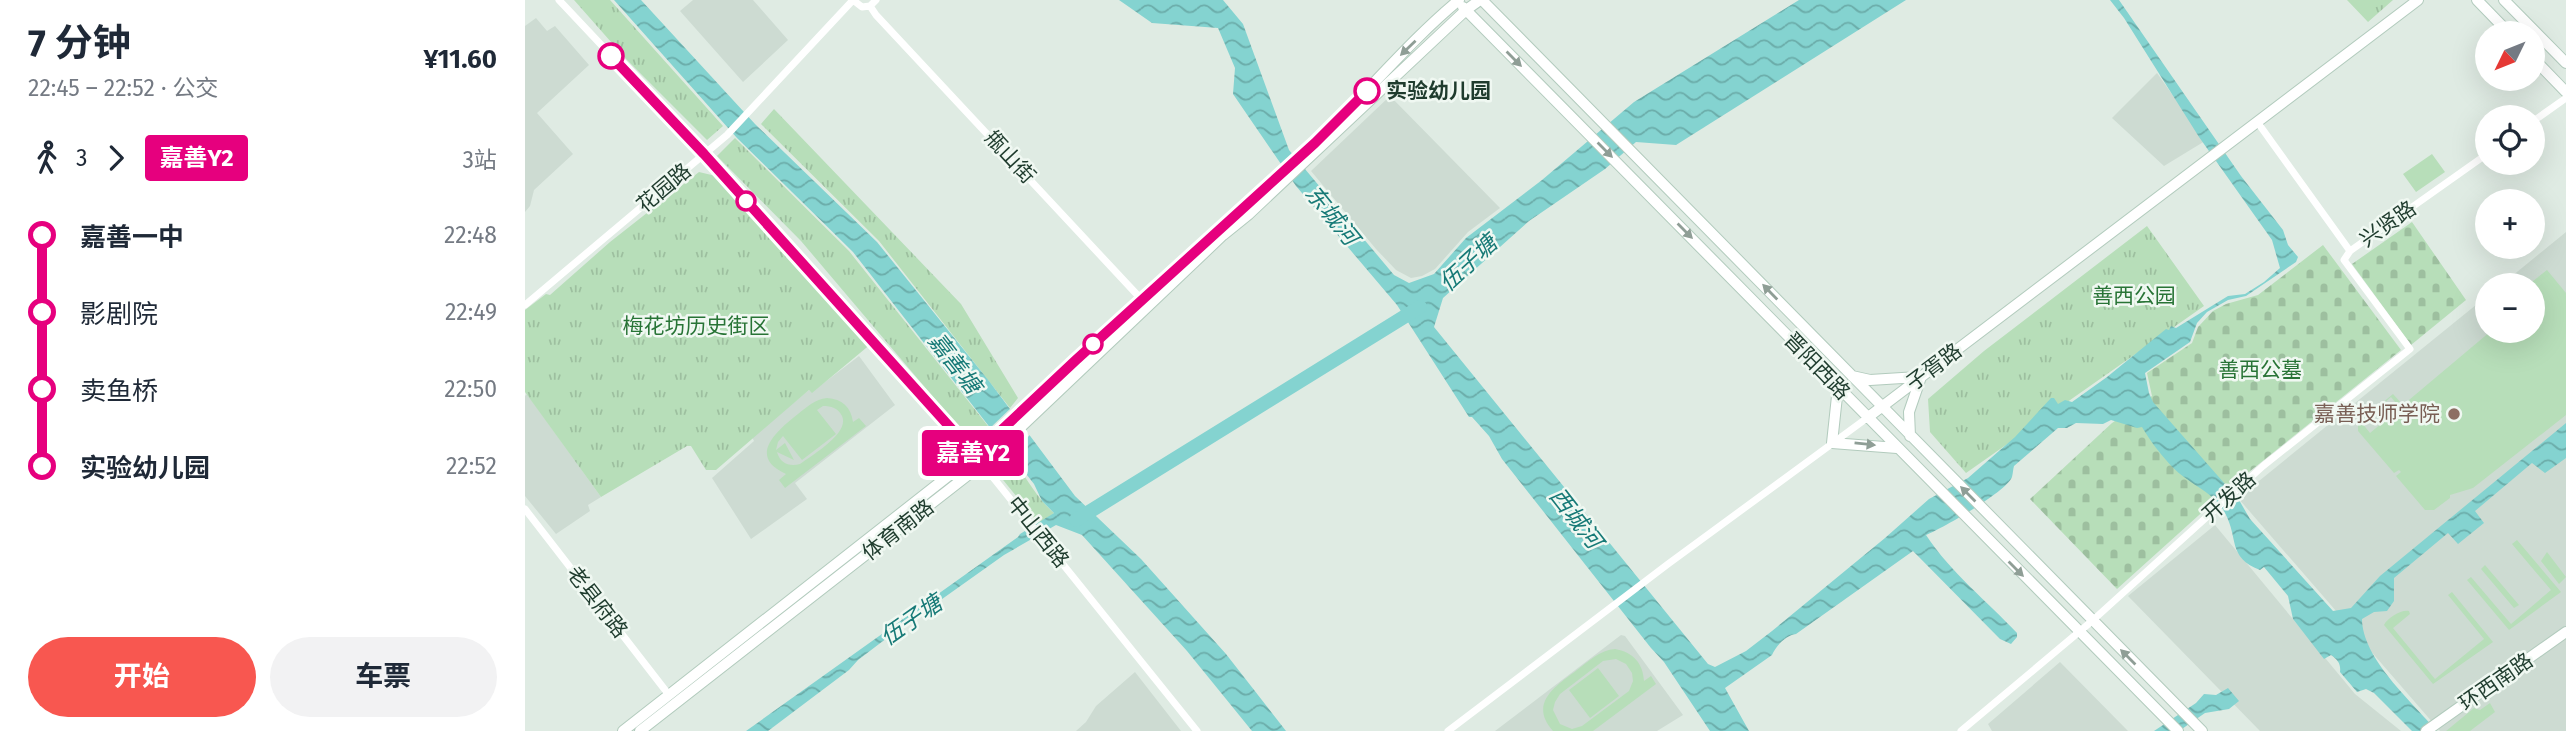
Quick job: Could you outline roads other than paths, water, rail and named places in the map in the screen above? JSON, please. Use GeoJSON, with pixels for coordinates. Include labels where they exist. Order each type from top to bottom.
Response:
{"type":"FeatureCollection","features":[{"type":"Feature","properties":{"kind":"main road","name":"体育南路"},"geometry":{"type":"LineString","coordinates":[[1318,145],[1386,69],[1457,0]]}},
{"type":"Feature","properties":{"kind":"main road","name":"晋阳西路"},"geometry":{"type":"LineString","coordinates":[[1457,0],[2178,731]]}},
{"type":"Feature","properties":{"kind":"main road","name":"体育南路"},"geometry":{"type":"LineString","coordinates":[[640,731],[979,460],[1318,145],[1466,10],[1481,0]]}},
{"type":"Feature","properties":{"kind":"main road","name":"晋阳西路"},"geometry":{"type":"LineString","coordinates":[[1481,0],[2201,730]]}},
{"type":"Feature","properties":{"kind":"main road","name":"子胥路"},"geometry":{"type":"LineString","coordinates":[[1867,418],[2418,0]]}},
{"type":"Feature","properties":{"kind":"main road"},"geometry":{"type":"LineString","coordinates":[[2477,0],[2497,21]]}},
{"type":"Feature","properties":{"kind":"main road"},"geometry":{"type":"LineString","coordinates":[[2504,0],[2566,63]]}},
{"type":"Feature","properties":{"kind":"main road"},"geometry":{"type":"LineString","coordinates":[[2545,70],[2566,92]]}},
{"type":"Feature","properties":{"kind":"main road"},"geometry":{"type":"LineString","coordinates":[[1852,376],[1870,380],[1921,377],[1909,412],[1910,436]]}},
{"type":"Feature","properties":{"kind":"main road"},"geometry":{"type":"LineString","coordinates":[[1838,387],[1832,443],[1897,448]]}},
{"type":"Feature","properties":{"kind":"main road","name":"体育南路"},"geometry":{"type":"LineString","coordinates":[[624,731],[979,460]]}},
{"type":"Feature","properties":{"kind":"main road","name":"环西南路"},"geometry":{"type":"LineString","coordinates":[[2426,731],[2566,632]]}},
{"type":"Feature","properties":{"kind":"street","name":"中山西路"},"geometry":{"type":"LineString","coordinates":[[559,0],[704,154],[979,460],[1197,731]]}},
{"type":"Feature","properties":{"kind":"street","name":"花园路"},"geometry":{"type":"LineString","coordinates":[[525,305],[727,135],[853,0]]}},
{"type":"Feature","properties":{"kind":"street"},"geometry":{"type":"LineString","coordinates":[[853,0],[862,7],[873,3]]}},
{"type":"Feature","properties":{"kind":"street","name":"甁山街"},"geometry":{"type":"LineString","coordinates":[[873,3],[876,15],[1146,303]]}},
{"type":"Feature","properties":{"kind":"street"},"geometry":{"type":"LineString","coordinates":[[2545,113],[2566,98]]}},
{"type":"Feature","properties":{"kind":"street","name":"兴贤路"},"geometry":{"type":"LineString","coordinates":[[2258,123],[2350,251],[2475,162]]}},
{"type":"Feature","properties":{"kind":"street","name":"开发路"},"geometry":{"type":"LineString","coordinates":[[1961,731],[2092,621],[2263,466],[2410,349],[2344,260],[2350,251]]}},
{"type":"Feature","properties":{"kind":"street","name":"子胥路"},"geometry":{"type":"LineString","coordinates":[[1448,731],[1646,580],[1867,418]]}},
{"type":"Feature","properties":{"kind":"street","name":"老县府路"},"geometry":{"type":"LineString","coordinates":[[525,509],[670,695]]}},
{"type":"Feature","properties":{"kind":"water","name":"嘉善塘"},"geometry":{"type":"Polygon","coordinates":[[[614,0],[641,0],[755,124],[877,242],[989,381],[1075,496],[1141,559],[1226,654],[1286,731],[1252,731],[1187,651],[1082,535],[1056,525],[1004,555],[883,641],[768,731],[746,731],[1020,534],[1054,513],[1042,501],[1034,484],[853,252],[737,138],[614,0]]]}},
{"type":"Feature","properties":{"kind":"water"},"geometry":{"type":"Polygon","coordinates":[[[1119,0],[1223,0],[1243,24],[1289,150],[1394,275],[1409,283],[1434,274],[1466,238],[1542,180],[1634,102],[1799,0],[1906,0],[1676,145],[1636,142],[1605,169],[1529,221],[1443,298],[1434,327],[1708,664],[1715,667],[1746,651],[1772,631],[1929,499],[1968,478],[2015,437],[2051,398],[2058,404],[2065,400],[2072,402],[2166,329],[2169,330],[2171,326],[2176,328],[2228,296],[2245,294],[2280,268],[2272,240],[2199,137],[2110,0],[2119,0],[2241,176],[2283,230],[2288,245],[2298,257],[2296,262],[2246,296],[2228,300],[2207,312],[2197,323],[2190,342],[2145,373],[2149,393],[2153,402],[2239,500],[2250,519],[2333,611],[2351,608],[2380,576],[2566,423],[2566,458],[2545,473],[2532,463],[2475,511],[2484,523],[2458,544],[2448,533],[2394,578],[2394,601],[2387,611],[2374,612],[2362,619],[2364,634],[2379,664],[2437,731],[2412,731],[2374,693],[2366,689],[2357,692],[2340,672],[2337,660],[2331,655],[2324,659],[2293,619],[2288,596],[2264,567],[2260,570],[2250,565],[2238,553],[2222,507],[2173,467],[2142,427],[2111,420],[2103,424],[2076,423],[2067,428],[2058,428],[2014,466],[2012,477],[2007,484],[1959,518],[1926,535],[1958,574],[2017,633],[2011,644],[2000,639],[1913,551],[1796,634],[1785,639],[1772,655],[1725,688],[1749,731],[1710,731],[1664,662],[1502,459],[1489,436],[1469,417],[1397,305],[1296,186],[1233,94],[1235,68],[1218,28],[1152,23],[1119,0]]]}},
{"type":"Feature","properties":{"kind":"water"},"geometry":{"type":"Polygon","coordinates":[[[2228,688],[2239,701],[2229,709],[2205,713],[2179,731],[2154,731],[2196,703],[2204,694],[2216,695],[2228,688]]]}},
{"type":"Feature","properties":{"kind":"waterway","name":"伍子塘"},"geometry":{"type":"LineString","coordinates":[[1076,520],[1420,307]]}},
{"type":"Feature","properties":{"kind":"place","name":"实验幼儿园"},"geometry":{"type":"Point","coordinates":[1367,91]}},
{"type":"Feature","properties":{"kind":"place","name":"嘉善技师学院"},"geometry":{"type":"Point","coordinates":[2454,414]}},
{"type":"Feature","properties":{"kind":"water label","name":"东城河"},"geometry":{"type":"Point","coordinates":[1332,215]}},
{"type":"Feature","properties":{"kind":"water label","name":"西城河"},"geometry":{"type":"Point","coordinates":[1576,518]}},
{"type":"Feature","properties":{"kind":"park label","name":"善西公园"},"geometry":{"type":"Point","coordinates":[2134,296]}},
{"type":"Feature","properties":{"kind":"park label","name":"梅花坊历史街区"},"geometry":{"type":"Point","coordinates":[696,326]}},
{"type":"Feature","properties":{"kind":"park label","name":"善西公墓"},"geometry":{"type":"Point","coordinates":[2260,370]}}]}
